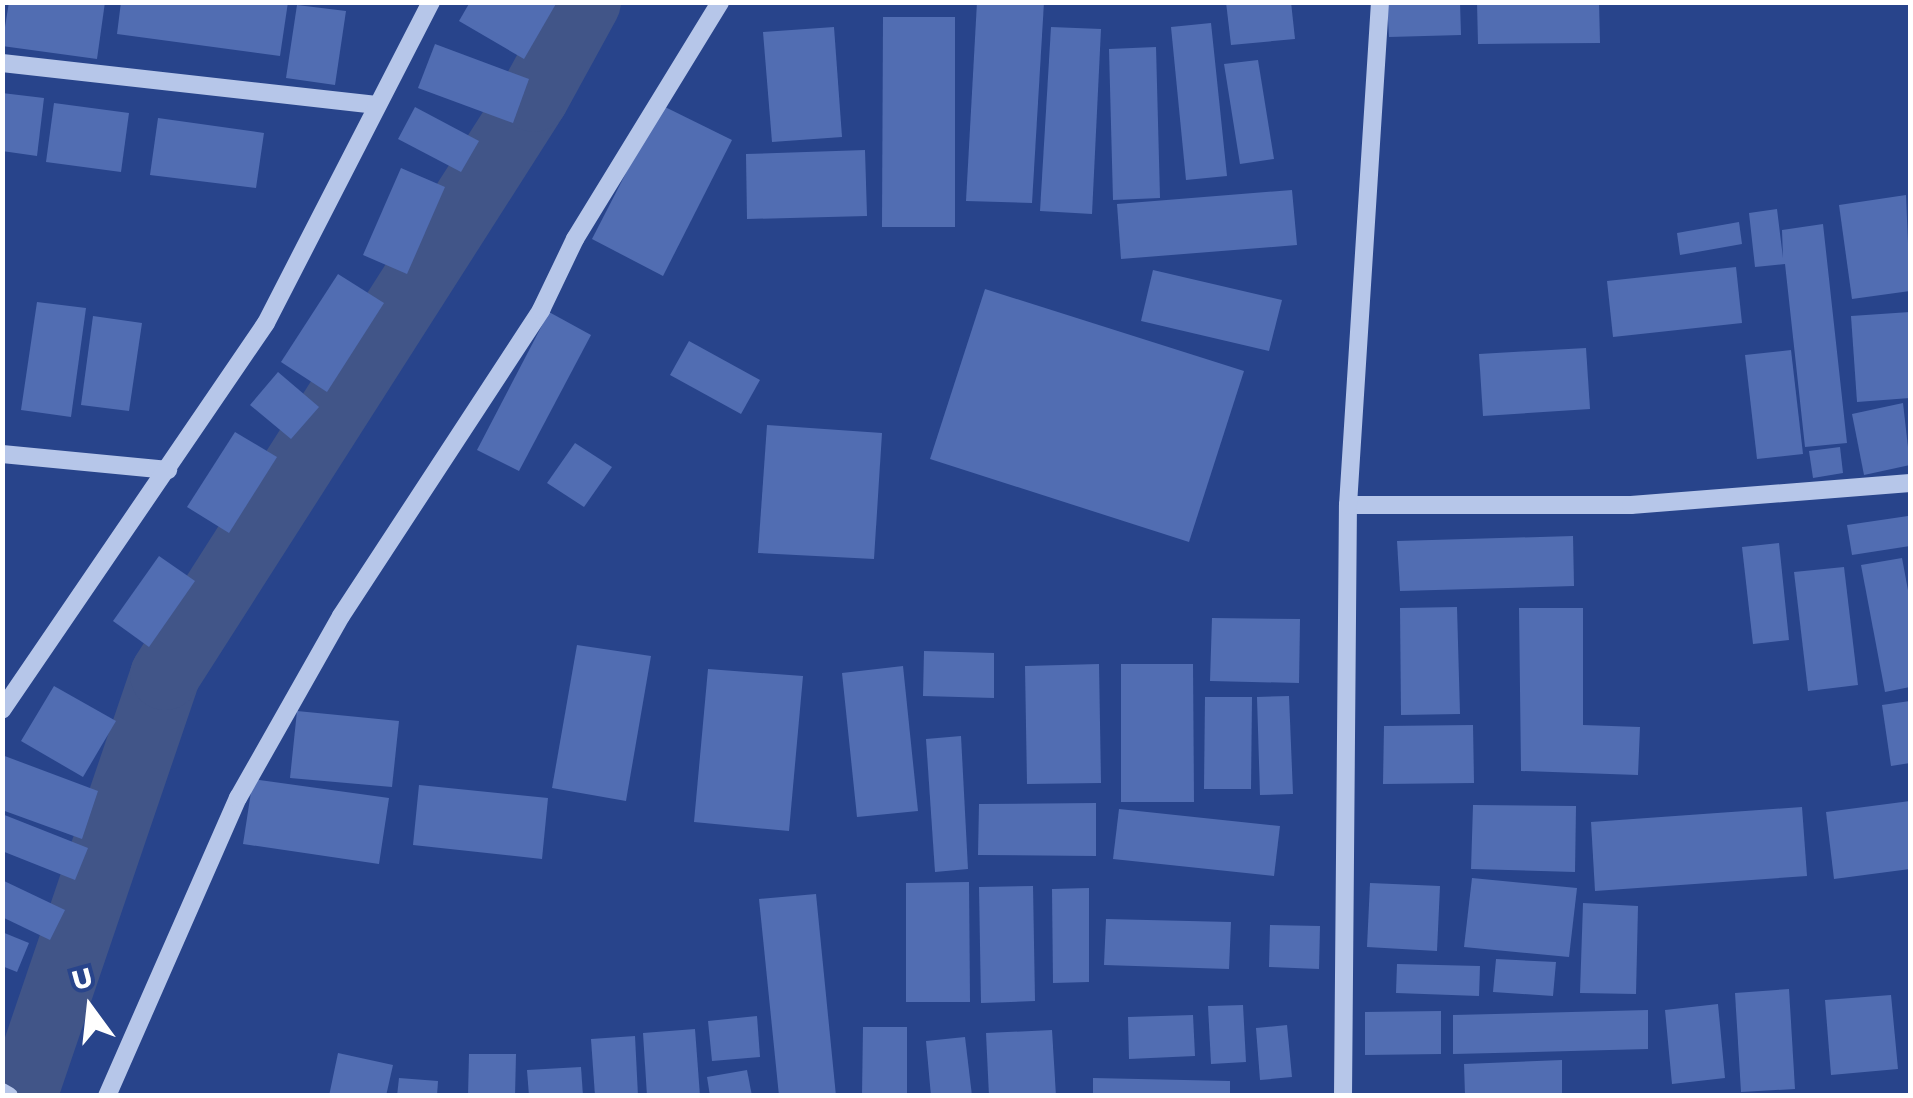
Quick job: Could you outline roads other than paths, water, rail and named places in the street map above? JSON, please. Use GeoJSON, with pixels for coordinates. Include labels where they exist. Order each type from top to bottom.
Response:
{"type":"FeatureCollection","features":[{"type":"Feature","properties":{"kind":"street"},"geometry":{"type":"LineString","coordinates":[[2,710],[266,323],[431,2]]}},
{"type":"Feature","properties":{"kind":"street"},"geometry":{"type":"LineString","coordinates":[[107,1096],[238,798],[341,616],[541,310],[575,240],[720,2]]}},
{"type":"Feature","properties":{"kind":"street"},"geometry":{"type":"LineString","coordinates":[[1343,1096],[1348,505],[1380,2]]}},
{"type":"Feature","properties":{"kind":"street"},"geometry":{"type":"LineString","coordinates":[[2,63],[378,105]]}},
{"type":"Feature","properties":{"kind":"street"},"geometry":{"type":"LineString","coordinates":[[2,454],[168,470]]}},
{"type":"Feature","properties":{"kind":"street"},"geometry":{"type":"LineString","coordinates":[[1348,505],[1631,506],[1910,483]]}},
{"type":"Feature","properties":{"kind":"waterway"},"geometry":{"type":"LineString","coordinates":[[22,1096],[165,675],[534,97],[586,2]]}}]}
